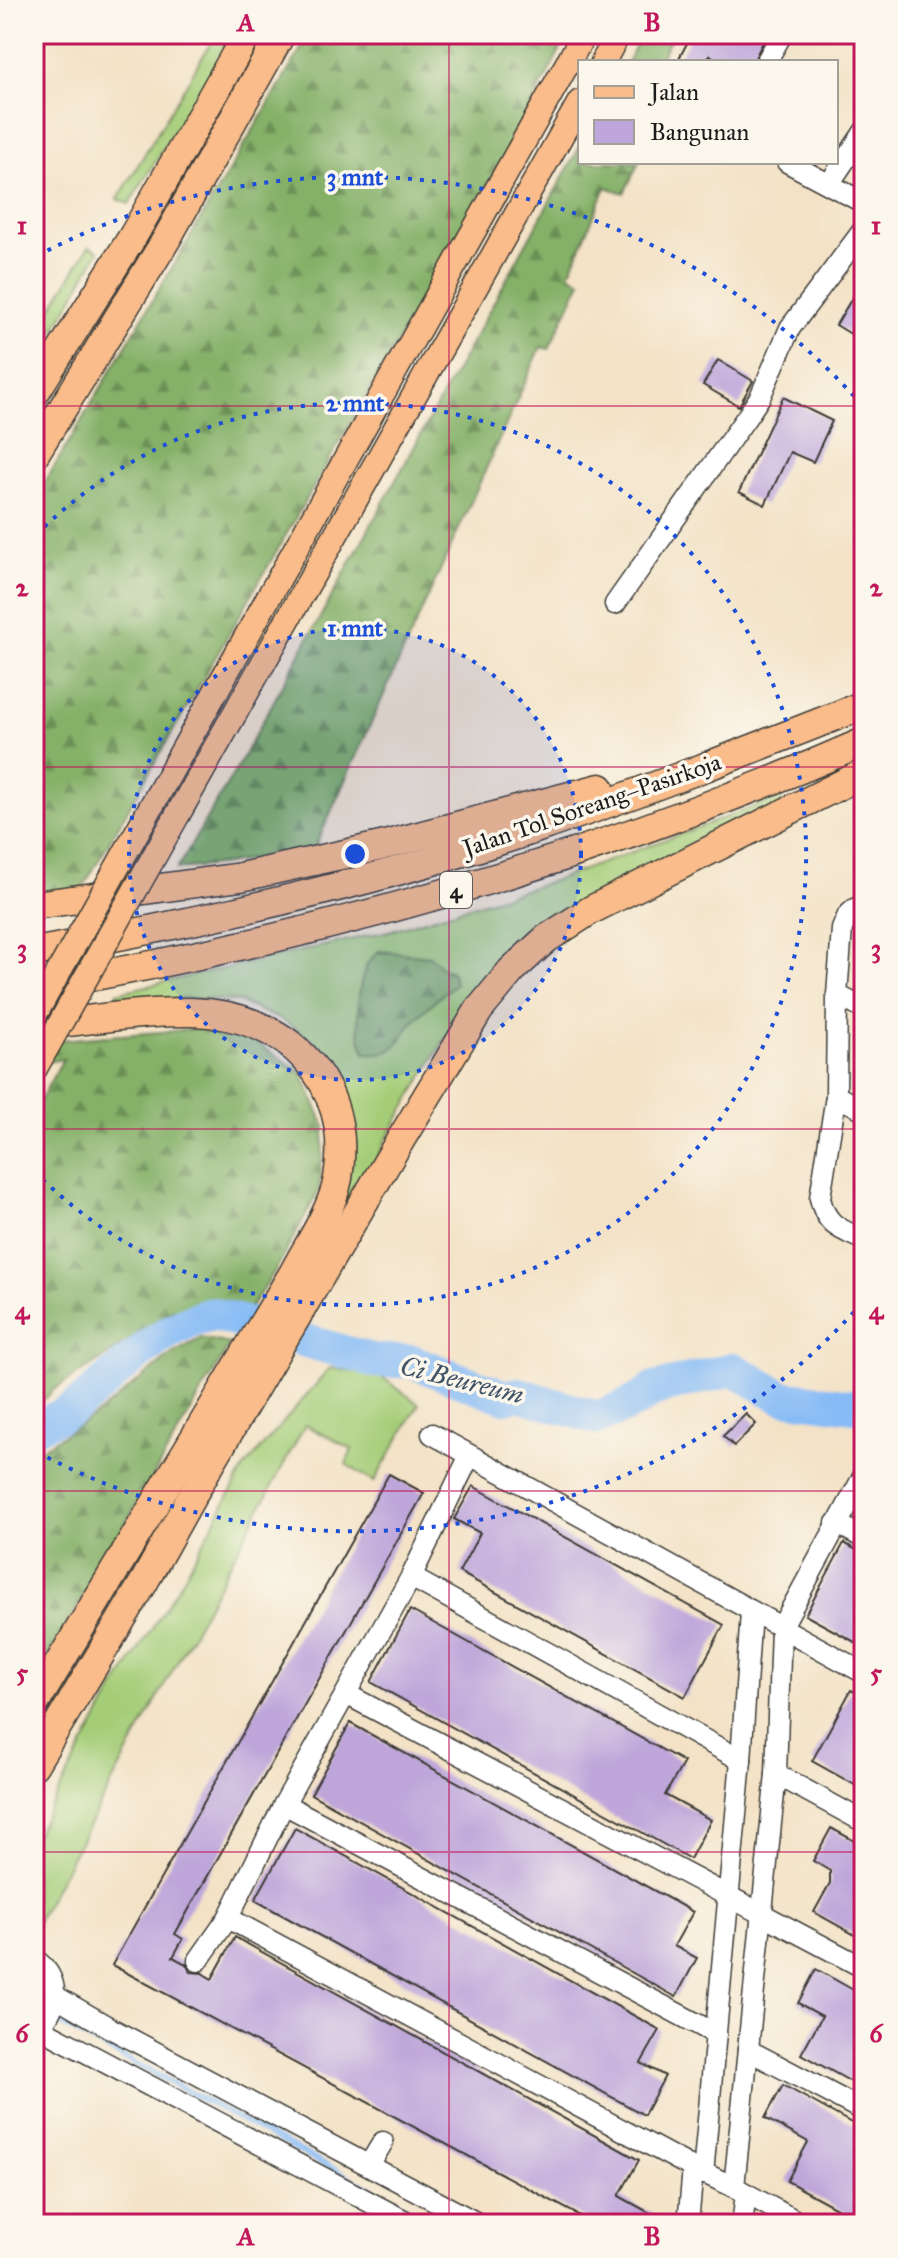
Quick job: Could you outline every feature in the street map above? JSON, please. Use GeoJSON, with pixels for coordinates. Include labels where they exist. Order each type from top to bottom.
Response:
{"type":"FeatureCollection","features":[{"type":"Feature","properties":{"kind":"highway"},"geometry":{"type":"LineString","coordinates":[[34,394],[133,236],[247,34]]}},
{"type":"Feature","properties":{"kind":"highway"},"geometry":{"type":"LineString","coordinates":[[34,455],[166,240],[281,34]]}},
{"type":"Feature","properties":{"kind":"highway","name":"Jalan Tol Soreang–Pasirkoja"},"geometry":{"type":"LineString","coordinates":[[34,952],[154,930],[383,874],[533,829],[864,705]]}},
{"type":"Feature","properties":{"kind":"highway","name":"Jalan Tol Soreang–Pasirkoja"},"geometry":{"type":"LineString","coordinates":[[34,987],[146,968],[326,926],[484,882],[743,793],[864,742]]}},
{"type":"Feature","properties":{"kind":"highway"},"geometry":{"type":"LineString","coordinates":[[34,905],[241,877],[319,860],[765,744]]}},
{"type":"Feature","properties":{"kind":"highway"},"geometry":{"type":"LineString","coordinates":[[34,1765],[130,1607],[252,1370],[304,1279],[479,1010],[512,970],[546,939],[591,910],[864,773]]}},
{"type":"Feature","properties":{"kind":"highway"},"geometry":{"type":"LineString","coordinates":[[34,1026],[193,1012],[239,1018],[279,1035],[311,1064],[333,1100],[342,1138],[338,1181],[304,1279]]}},
{"type":"Feature","properties":{"kind":"highway"},"geometry":{"type":"LineString","coordinates":[[34,1705],[252,1370]]}},
{"type":"Feature","properties":{"kind":"main road"},"geometry":{"type":"LineString","coordinates":[[34,1016],[584,34]]}},
{"type":"Feature","properties":{"kind":"main road"},"geometry":{"type":"LineString","coordinates":[[604,60],[618,34]]}},
{"type":"Feature","properties":{"kind":"main road"},"geometry":{"type":"LineString","coordinates":[[34,1070],[578,106]]}},
{"type":"Feature","properties":{"kind":"street"},"geometry":{"type":"LineString","coordinates":[[767,60],[782,34]]}},
{"type":"Feature","properties":{"kind":"street"},"geometry":{"type":"LineString","coordinates":[[829,184],[864,132]]}},
{"type":"Feature","properties":{"kind":"street"},"geometry":{"type":"LineString","coordinates":[[791,164],[864,203]]}},
{"type":"Feature","properties":{"kind":"street"},"geometry":{"type":"LineString","coordinates":[[615,604],[760,397],[790,328],[864,229]]}},
{"type":"Feature","properties":{"kind":"street"},"geometry":{"type":"LineString","coordinates":[[864,910],[856,908],[848,915],[842,929],[837,995],[836,1096],[820,1198],[824,1214],[833,1225],[864,1240]]}},
{"type":"Feature","properties":{"kind":"street"},"geometry":{"type":"LineString","coordinates":[[837,995],[864,1009]]}},
{"type":"Feature","properties":{"kind":"street"},"geometry":{"type":"LineString","coordinates":[[836,1096],[864,1110]]}},
{"type":"Feature","properties":{"kind":"street"},"geometry":{"type":"LineString","coordinates":[[432,1434],[864,1673]]}},
{"type":"Feature","properties":{"kind":"street"},"geometry":{"type":"LineString","coordinates":[[198,1961],[228,1918],[284,1804],[411,1577],[469,1457]]}},
{"type":"Feature","properties":{"kind":"street"},"geometry":{"type":"LineString","coordinates":[[742,2224],[740,2190],[748,2050],[776,1774],[781,1628],[864,1475]]}},
{"type":"Feature","properties":{"kind":"street"},"geometry":{"type":"LineString","coordinates":[[836,1523],[864,1538]]}},
{"type":"Feature","properties":{"kind":"street"},"geometry":{"type":"LineString","coordinates":[[411,1577],[741,1760]]}},
{"type":"Feature","properties":{"kind":"street"},"geometry":{"type":"LineString","coordinates":[[688,2224],[716,2034],[751,1612]]}},
{"type":"Feature","properties":{"kind":"street"},"geometry":{"type":"LineString","coordinates":[[346,1694],[728,1899],[864,1968]]}},
{"type":"Feature","properties":{"kind":"street"},"geometry":{"type":"LineString","coordinates":[[776,1774],[864,1822]]}},
{"type":"Feature","properties":{"kind":"street"},"geometry":{"type":"LineString","coordinates":[[284,1804],[716,2034]]}},
{"type":"Feature","properties":{"kind":"street"},"geometry":{"type":"LineString","coordinates":[[228,1918],[802,2224]]}},
{"type":"Feature","properties":{"kind":"street"},"geometry":{"type":"LineString","coordinates":[[34,1959],[51,1976],[55,1996],[50,2013],[36,2028],[411,2224]]}},
{"type":"Feature","properties":{"kind":"street"},"geometry":{"type":"LineString","coordinates":[[55,1996],[479,2224]]}},
{"type":"Feature","properties":{"kind":"street"},"geometry":{"type":"LineString","coordinates":[[748,2050],[864,2111]]}},
{"type":"Feature","properties":{"kind":"street"},"geometry":{"type":"LineString","coordinates":[[369,2165],[383,2142]]}},
{"type":"Feature","properties":{"kind":"green space"},"geometry":{"type":"Polygon","coordinates":[[[216,34],[235,34],[129,204],[118,199],[216,34]]]}},
{"type":"Feature","properties":{"kind":"green space"},"geometry":{"type":"Polygon","coordinates":[[[310,34],[568,34],[522,125],[82,889],[34,896],[34,501],[310,34]]]}},
{"type":"Feature","properties":{"kind":"green space"},"geometry":{"type":"Polygon","coordinates":[[[642,34],[673,34],[659,60],[628,60],[642,34]]]}},
{"type":"Feature","properties":{"kind":"green space"},"geometry":{"type":"Polygon","coordinates":[[[578,150],[578,164],[638,164],[624,193],[606,187],[569,274],[581,281],[549,349],[541,347],[315,847],[226,864],[177,869],[238,766],[578,150]]]}},
{"type":"Feature","properties":{"kind":"green space"},"geometry":{"type":"Polygon","coordinates":[[[89,246],[99,251],[34,367],[34,338],[89,246]]]}},
{"type":"Feature","properties":{"kind":"green space"},"geometry":{"type":"Polygon","coordinates":[[[781,797],[784,807],[500,967],[443,1042],[387,1138],[352,1210],[343,1210],[356,1143],[344,1085],[316,1043],[284,1021],[237,1001],[182,998],[118,1005],[116,993],[389,931],[553,881],[781,797]]]}},
{"type":"Feature","properties":{"kind":"green space"},"geometry":{"type":"Polygon","coordinates":[[[379,951],[430,956],[443,969],[452,971],[455,984],[418,1017],[390,1050],[365,1053],[358,1021],[359,997],[363,974],[379,951]]]}},
{"type":"Feature","properties":{"kind":"green space"},"geometry":{"type":"Polygon","coordinates":[[[222,1027],[254,1041],[302,1073],[325,1127],[319,1191],[278,1266],[250,1309],[222,1300],[170,1311],[52,1391],[34,1410],[34,1111],[63,1059],[34,1064],[34,1042],[222,1027]]]}},
{"type":"Feature","properties":{"kind":"green space"},"geometry":{"type":"Polygon","coordinates":[[[201,1338],[230,1344],[34,1680],[36,1452],[96,1415],[172,1354],[201,1338]]]}},
{"type":"Feature","properties":{"kind":"green space"},"geometry":{"type":"Polygon","coordinates":[[[330,1368],[379,1375],[419,1404],[374,1482],[346,1464],[352,1449],[305,1425],[34,1927],[34,1837],[116,1686],[183,1579],[244,1468],[330,1368]]]}},
{"type":"Feature","properties":{"kind":"building"},"geometry":{"type":"Polygon","coordinates":[[[692,34],[767,34],[754,60],[719,60],[710,55],[707,60],[678,60],[692,34]]]}},
{"type":"Feature","properties":{"kind":"building"},"geometry":{"type":"Polygon","coordinates":[[[864,278],[864,342],[836,325],[864,278]]]}},
{"type":"Feature","properties":{"kind":"building"},"geometry":{"type":"Polygon","coordinates":[[[718,360],[753,381],[739,406],[703,385],[718,360]]]}},
{"type":"Feature","properties":{"kind":"building"},"geometry":{"type":"Polygon","coordinates":[[[783,397],[832,421],[813,462],[790,452],[765,505],[739,492],[783,397]]]}},
{"type":"Feature","properties":{"kind":"building"},"geometry":{"type":"Polygon","coordinates":[[[746,1414],[756,1424],[734,1446],[723,1436],[746,1414]]]}},
{"type":"Feature","properties":{"kind":"building"},"geometry":{"type":"Polygon","coordinates":[[[389,1474],[424,1493],[175,1934],[183,1939],[173,1957],[186,1964],[191,1972],[202,1973],[212,1979],[235,1937],[639,2160],[619,2196],[670,2224],[595,2224],[112,1965],[389,1474]]]}},
{"type":"Feature","properties":{"kind":"building"},"geometry":{"type":"Polygon","coordinates":[[[473,1486],[724,1625],[685,1697],[459,1572],[480,1533],[454,1519],[473,1486]]]}},
{"type":"Feature","properties":{"kind":"building"},"geometry":{"type":"Polygon","coordinates":[[[844,1543],[864,1554],[864,1647],[805,1615],[844,1543]]]}},
{"type":"Feature","properties":{"kind":"building"},"geometry":{"type":"Polygon","coordinates":[[[410,1610],[684,1762],[665,1795],[711,1820],[690,1859],[371,1682],[410,1610]]]}},
{"type":"Feature","properties":{"kind":"building"},"geometry":{"type":"Polygon","coordinates":[[[851,1690],[864,1697],[864,1790],[812,1761],[851,1690]]]}},
{"type":"Feature","properties":{"kind":"building"},"geometry":{"type":"Polygon","coordinates":[[[350,1723],[693,1912],[674,1946],[697,1958],[676,1997],[311,1794],[350,1723]]]}},
{"type":"Feature","properties":{"kind":"building"},"geometry":{"type":"Polygon","coordinates":[[[295,1828],[660,2030],[641,2063],[665,2076],[644,2115],[255,1900],[295,1828]]]}},
{"type":"Feature","properties":{"kind":"building"},"geometry":{"type":"Polygon","coordinates":[[[831,1828],[864,1846],[864,1940],[814,1912],[830,1883],[830,1871],[813,1861],[831,1828]]]}},
{"type":"Feature","properties":{"kind":"building"},"geometry":{"type":"Polygon","coordinates":[[[816,1969],[864,1996],[864,2089],[801,2054],[822,2016],[798,2003],[816,1969]]]}},
{"type":"Feature","properties":{"kind":"building"},"geometry":{"type":"Polygon","coordinates":[[[783,2085],[864,2130],[864,2223],[787,2181],[808,2142],[765,2118],[783,2085]]]}},
{"type":"Feature","properties":{"kind":"waterway","name":"Ci Beureum"},"geometry":{"type":"LineString","coordinates":[[34,1428],[74,1408],[157,1340],[193,1320],[213,1314],[375,1361],[411,1361],[505,1397],[518,1394],[598,1418],[637,1401],[654,1389],[733,1369],[782,1397],[864,1405]]}},
{"type":"Feature","properties":{"kind":"waterway"},"geometry":{"type":"LineString","coordinates":[[57,2022],[437,2224]]}}]}
